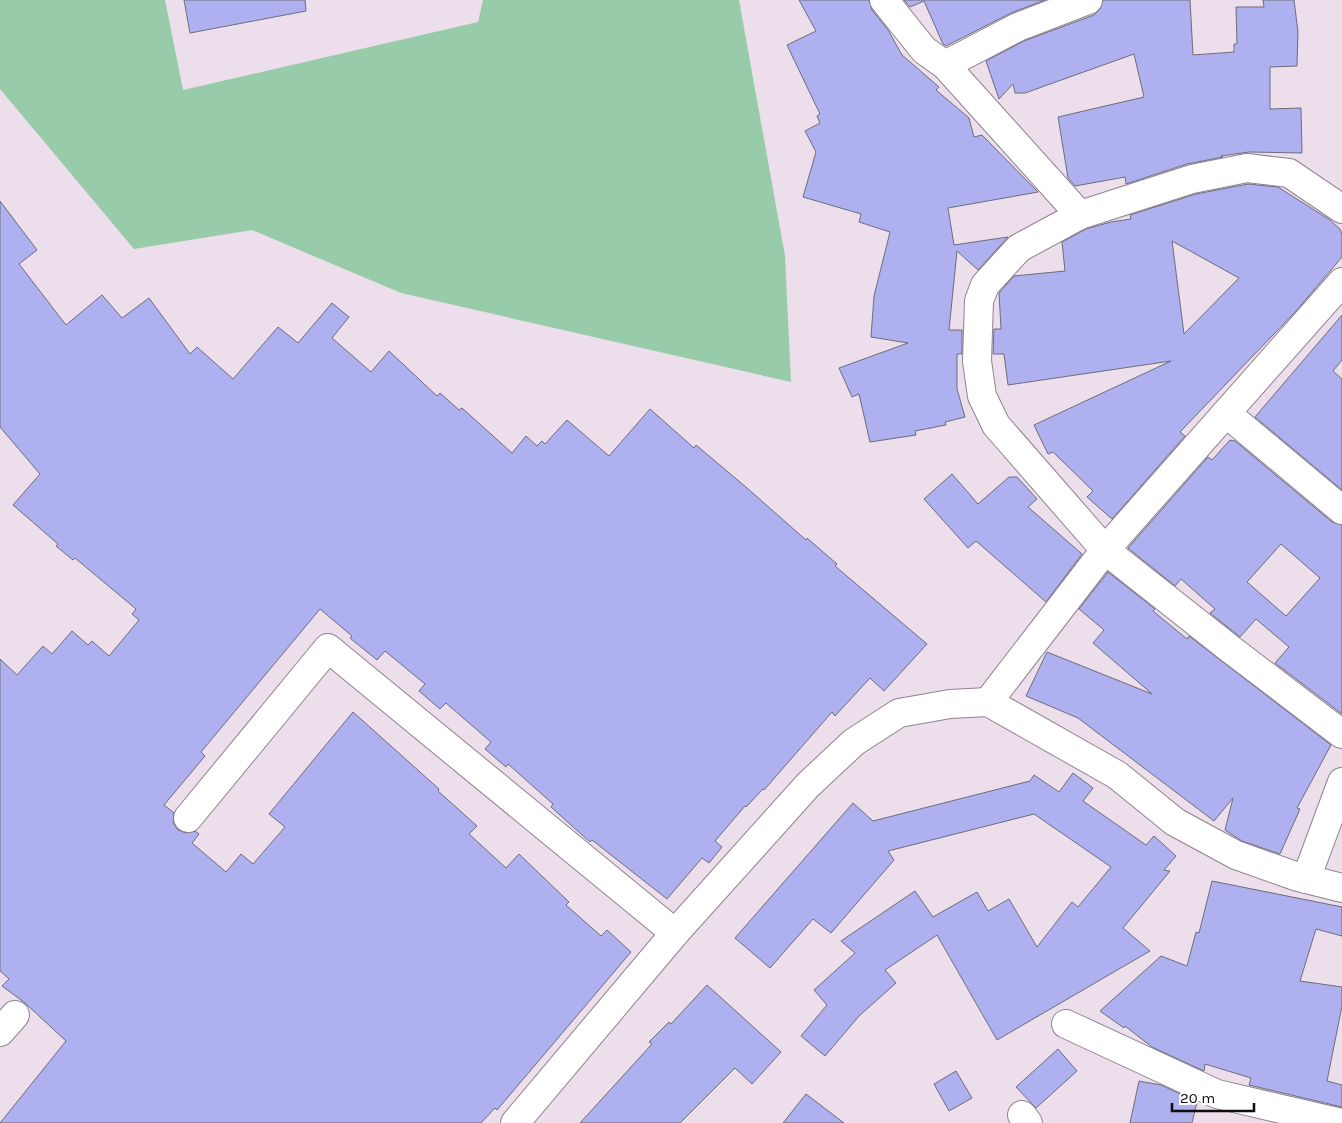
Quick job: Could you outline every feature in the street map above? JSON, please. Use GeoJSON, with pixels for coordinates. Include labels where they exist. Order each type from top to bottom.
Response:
{"type":"FeatureCollection","features":[{"type":"Feature","properties":{"kind":"street"},"geometry":{"type":"LineString","coordinates":[[884,0],[924,50],[945,65],[1080,215]]}},
{"type":"Feature","properties":{"kind":"street"},"geometry":{"type":"LineString","coordinates":[[945,65],[1018,27],[1088,0]]}},
{"type":"Feature","properties":{"kind":"street"},"geometry":{"type":"LineString","coordinates":[[1342,209],[1289,173],[1247,168],[1192,179],[1080,215],[1019,248],[985,284],[979,301],[977,361],[982,396],[996,426],[1105,550],[1342,734]]}},
{"type":"Feature","properties":{"kind":"street"},"geometry":{"type":"LineString","coordinates":[[988,702],[1105,550],[1342,282]]}},
{"type":"Feature","properties":{"kind":"street"},"geometry":{"type":"LineString","coordinates":[[1226,413],[1342,510]]}},
{"type":"Feature","properties":{"kind":"street"},"geometry":{"type":"LineString","coordinates":[[188,818],[328,648],[675,933]]}},
{"type":"Feature","properties":{"kind":"street"},"geometry":{"type":"LineString","coordinates":[[515,1123],[675,933],[808,785],[854,742],[899,713],[950,704],[988,702],[1117,775],[1175,822],[1236,855],[1306,879],[1342,888]]}},
{"type":"Feature","properties":{"kind":"street"},"geometry":{"type":"LineString","coordinates":[[1306,879],[1342,782]]}},
{"type":"Feature","properties":{"kind":"street"},"geometry":{"type":"LineString","coordinates":[[1066,1024],[1217,1094],[1342,1122]]}},
{"type":"Feature","properties":{"kind":"green space"},"geometry":{"type":"Polygon","coordinates":[[[0,0],[165,0],[183,90],[478,22],[483,0],[739,0],[785,256],[791,382],[401,293],[252,230],[134,249],[0,89],[0,0]]]}},
{"type":"Feature","properties":{"kind":"building"},"geometry":{"type":"Polygon","coordinates":[[[184,0],[305,0],[306,11],[190,33],[184,0]]]}},
{"type":"Feature","properties":{"kind":"building"},"geometry":{"type":"Polygon","coordinates":[[[799,0],[869,0],[872,10],[888,30],[902,55],[939,87],[936,90],[969,118],[974,137],[982,135],[1038,192],[948,208],[954,245],[1008,237],[978,270],[957,251],[949,330],[962,330],[962,354],[957,354],[957,389],[965,417],[945,422],[946,425],[915,431],[916,435],[870,442],[859,394],[852,397],[839,368],[908,343],[871,337],[874,296],[890,232],[859,222],[861,214],[803,197],[816,152],[805,131],[820,123],[817,116],[820,114],[787,45],[816,31],[799,0]]]}},
{"type":"Feature","properties":{"kind":"building"},"geometry":{"type":"Polygon","coordinates":[[[904,0],[1045,0],[1011,13],[946,46],[943,44],[924,1],[910,7],[904,0]]]}},
{"type":"Feature","properties":{"kind":"building"},"geometry":{"type":"Polygon","coordinates":[[[1103,0],[1190,0],[1193,55],[1234,52],[1234,44],[1237,44],[1236,7],[1264,7],[1263,0],[1294,0],[1298,32],[1297,66],[1270,67],[1270,109],[1301,108],[1302,153],[1249,152],[1221,156],[1223,157],[1187,164],[1126,184],[1125,177],[1075,186],[1068,178],[1058,117],[1144,97],[1134,54],[1025,93],[1015,93],[1013,84],[999,99],[986,61],[1024,41],[1094,15],[1100,9],[1103,0]]]}},
{"type":"Feature","properties":{"kind":"building"},"geometry":{"type":"Polygon","coordinates":[[[1248,184],[1278,187],[1330,220],[1340,229],[1342,234],[1342,257],[1296,311],[1180,432],[1185,436],[1112,519],[1087,497],[1093,491],[1053,452],[1048,454],[1034,425],[1171,361],[1008,385],[1004,354],[993,354],[994,329],[1001,329],[999,293],[1014,276],[1065,271],[1062,242],[1086,229],[1131,219],[1130,215],[1196,194],[1248,184]],[[1172,241],[1184,334],[1239,278],[1172,241]]]}},
{"type":"Feature","properties":{"kind":"building"},"geometry":{"type":"Polygon","coordinates":[[[0,201],[37,250],[19,264],[66,325],[102,295],[122,318],[149,298],[190,354],[197,347],[233,379],[278,327],[298,343],[332,303],[349,317],[332,338],[371,372],[389,351],[437,396],[440,393],[459,410],[462,408],[512,453],[526,436],[537,446],[542,441],[545,444],[567,420],[609,456],[650,409],[694,448],[696,445],[806,540],[807,538],[837,564],[835,566],[927,644],[884,691],[870,678],[835,716],[832,712],[764,790],[745,806],[715,841],[722,847],[709,863],[702,858],[667,899],[592,840],[590,842],[551,807],[553,804],[508,764],[506,767],[485,749],[491,742],[446,703],[440,709],[419,691],[425,684],[385,651],[377,660],[350,638],[352,636],[320,609],[201,752],[205,756],[164,805],[174,813],[173,823],[178,830],[186,833],[195,831],[199,834],[192,843],[226,872],[241,854],[253,864],[285,827],[269,814],[353,712],[439,789],[438,791],[477,826],[469,834],[506,868],[519,854],[569,902],[566,905],[601,936],[607,930],[631,952],[497,1110],[495,1108],[481,1123],[0,1123],[66,1041],[25,1003],[2,986],[9,979],[0,971],[0,659],[17,675],[43,646],[52,654],[72,631],[88,645],[92,641],[109,656],[139,620],[132,614],[136,609],[75,558],[73,560],[56,546],[58,544],[13,505],[40,474],[0,427],[0,201]]]}},
{"type":"Feature","properties":{"kind":"building"},"geometry":{"type":"Polygon","coordinates":[[[1342,315],[1342,360],[1333,371],[1342,379],[1342,490],[1255,417],[1342,315]]]}},
{"type":"Feature","properties":{"kind":"building"},"geometry":{"type":"Polygon","coordinates":[[[1230,440],[1235,441],[1332,522],[1342,525],[1342,714],[1275,663],[1289,647],[1256,619],[1240,637],[1210,613],[1215,609],[1181,579],[1175,586],[1128,548],[1208,457],[1212,460],[1230,440]],[[1281,544],[1247,582],[1286,616],[1320,578],[1281,544]]]}},
{"type":"Feature","properties":{"kind":"building"},"geometry":{"type":"Polygon","coordinates":[[[952,474],[978,504],[1009,477],[1017,477],[1037,499],[1028,507],[1082,554],[1046,602],[976,541],[968,548],[924,499],[952,474]]]}},
{"type":"Feature","properties":{"kind":"building"},"geometry":{"type":"Polygon","coordinates":[[[1108,572],[1155,609],[1153,611],[1187,639],[1189,636],[1331,745],[1297,808],[1300,809],[1280,854],[1242,841],[1225,830],[1233,798],[1214,821],[1078,718],[1026,696],[1047,652],[1152,694],[1093,643],[1104,630],[1079,609],[1108,572]]]}},
{"type":"Feature","properties":{"kind":"building"},"geometry":{"type":"Polygon","coordinates":[[[1073,773],[1093,788],[1083,801],[1146,845],[1154,836],[1176,856],[1164,870],[1170,871],[1123,928],[1150,951],[997,1040],[937,935],[885,970],[896,983],[859,1016],[825,1056],[801,1036],[827,1005],[814,990],[855,953],[841,941],[915,891],[933,917],[977,892],[988,911],[1009,899],[1037,947],[1072,902],[1078,907],[1111,867],[1034,814],[888,851],[894,860],[831,933],[813,919],[770,968],[735,938],[853,803],[873,821],[1030,781],[1034,775],[1059,792],[1073,773]]]}},
{"type":"Feature","properties":{"kind":"building"},"geometry":{"type":"Polygon","coordinates":[[[1212,881],[1342,907],[1342,936],[1316,929],[1300,981],[1342,987],[1342,1006],[1327,1081],[1342,1085],[1342,1107],[1249,1085],[1251,1078],[1205,1064],[1204,1071],[1152,1047],[1125,1026],[1124,1028],[1100,1011],[1161,956],[1187,966],[1196,932],[1199,933],[1212,881]]]}},
{"type":"Feature","properties":{"kind":"building"},"geometry":{"type":"Polygon","coordinates":[[[707,985],[781,1052],[752,1084],[735,1068],[680,1123],[580,1123],[652,1044],[649,1042],[669,1022],[671,1024],[707,985]]]}},
{"type":"Feature","properties":{"kind":"building"},"geometry":{"type":"Polygon","coordinates":[[[1058,1049],[1077,1071],[1036,1108],[1016,1087],[1058,1049]]]}},
{"type":"Feature","properties":{"kind":"building"},"geometry":{"type":"Polygon","coordinates":[[[956,1071],[972,1098],[949,1111],[934,1084],[956,1071]]]}},
{"type":"Feature","properties":{"kind":"building"},"geometry":{"type":"Polygon","coordinates":[[[1139,1081],[1161,1085],[1197,1102],[1192,1123],[1130,1123],[1139,1081]]]}},
{"type":"Feature","properties":{"kind":"building"},"geometry":{"type":"Polygon","coordinates":[[[806,1094],[844,1123],[783,1123],[806,1094]]]}}]}
